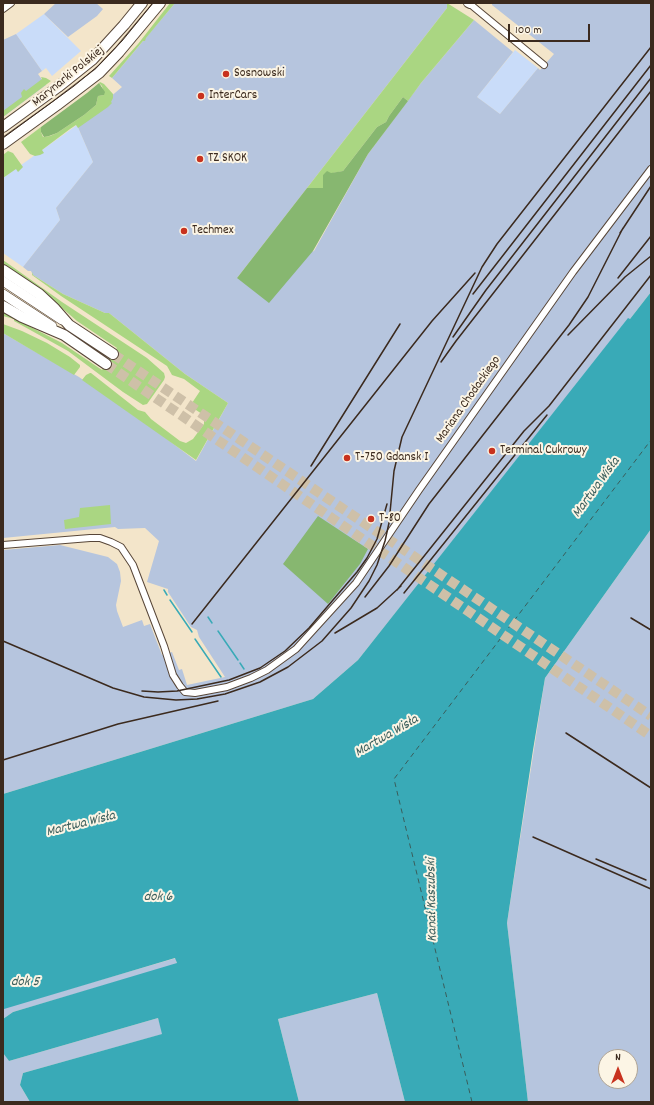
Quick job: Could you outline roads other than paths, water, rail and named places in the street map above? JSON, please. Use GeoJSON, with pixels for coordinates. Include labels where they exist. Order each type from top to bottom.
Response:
{"type":"FeatureCollection","features":[{"type":"Feature","properties":{"kind":"main road","name":"Marynarki Polskiej"},"geometry":{"type":"LineString","coordinates":[[3,127],[58,88],[93,58],[116,35],[142,3]]}},
{"type":"Feature","properties":{"kind":"main road","name":"Marynarki Polskiej"},"geometry":{"type":"LineString","coordinates":[[3,144],[99,73],[120,52],[160,3]]}},
{"type":"Feature","properties":{"kind":"main road"},"geometry":{"type":"LineString","coordinates":[[3,270],[39,294],[69,325]]}},
{"type":"Feature","properties":{"kind":"main road"},"geometry":{"type":"LineString","coordinates":[[3,281],[113,354]]}},
{"type":"Feature","properties":{"kind":"main road"},"geometry":{"type":"LineString","coordinates":[[3,294],[106,364]]}},
{"type":"Feature","properties":{"kind":"main road"},"geometry":{"type":"LineString","coordinates":[[3,306],[22,317],[64,335]]}},
{"type":"Feature","properties":{"kind":"street"},"geometry":{"type":"LineString","coordinates":[[3,9],[11,3]]}},
{"type":"Feature","properties":{"kind":"street"},"geometry":{"type":"LineString","coordinates":[[470,4],[544,66]]}},
{"type":"Feature","properties":{"kind":"street","name":"Mariana Chodackiego"},"geometry":{"type":"LineString","coordinates":[[3,545],[100,538],[121,547],[133,565],[164,646],[173,675],[185,692],[195,693],[227,687],[251,678],[271,668],[289,655],[327,617],[362,575],[419,490],[573,272],[651,169]]}},
{"type":"Feature","properties":{"kind":"water"},"geometry":{"type":"Polygon","coordinates":[[[651,292],[651,529],[545,678],[533,750],[507,923],[528,1102],[405,1102],[377,993],[278,1019],[299,1102],[30,1102],[20,1085],[23,1073],[162,1034],[158,1018],[9,1061],[3,1053],[3,1019],[13,1012],[177,963],[175,958],[4,1009],[3,794],[313,699],[358,660],[628,318],[630,319],[651,292]]]}},
{"type":"Feature","properties":{"kind":"waterway"},"geometry":{"type":"LineString","coordinates":[[164,590],[167,595]]}},
{"type":"Feature","properties":{"kind":"waterway"},"geometry":{"type":"LineString","coordinates":[[170,600],[192,632]]}},
{"type":"Feature","properties":{"kind":"waterway"},"geometry":{"type":"LineString","coordinates":[[208,617],[212,623]]}},
{"type":"Feature","properties":{"kind":"waterway"},"geometry":{"type":"LineString","coordinates":[[218,631],[238,660]]}},
{"type":"Feature","properties":{"kind":"waterway"},"geometry":{"type":"LineString","coordinates":[[195,639],[221,677]]}},
{"type":"Feature","properties":{"kind":"waterway"},"geometry":{"type":"LineString","coordinates":[[240,663],[244,669]]}},
{"type":"Feature","properties":{"kind":"tunnel"},"geometry":{"type":"LineString","coordinates":[[113,354],[651,716]]}},
{"type":"Feature","properties":{"kind":"tunnel"},"geometry":{"type":"LineString","coordinates":[[106,364],[651,736]]}},
{"type":"Feature","properties":{"kind":"tram line"},"geometry":{"type":"LineString","coordinates":[[3,138],[74,86],[98,66],[122,41],[153,3]]}},
{"type":"Feature","properties":{"kind":"railway"},"geometry":{"type":"LineString","coordinates":[[3,641],[113,688],[144,697],[176,700],[197,699],[225,694],[260,682],[288,667],[322,641],[351,608],[369,581],[377,565],[389,523],[394,471],[402,437],[482,267],[497,244],[651,47]]}},
{"type":"Feature","properties":{"kind":"railway"},"geometry":{"type":"LineString","coordinates":[[473,294],[651,65]]}},
{"type":"Feature","properties":{"kind":"railway"},"geometry":{"type":"LineString","coordinates":[[453,337],[486,290],[651,78]]}},
{"type":"Feature","properties":{"kind":"railway"},"geometry":{"type":"LineString","coordinates":[[441,362],[651,91]]}},
{"type":"Feature","properties":{"kind":"railway"},"geometry":{"type":"LineString","coordinates":[[620,233],[651,186]]}},
{"type":"Feature","properties":{"kind":"railway"},"geometry":{"type":"LineString","coordinates":[[365,597],[389,566],[429,504],[569,325],[588,297],[623,228]]}},
{"type":"Feature","properties":{"kind":"railway"},"geometry":{"type":"LineString","coordinates":[[618,278],[651,236]]}},
{"type":"Feature","properties":{"kind":"railway"},"geometry":{"type":"LineString","coordinates":[[568,335],[625,277],[651,256]]}},
{"type":"Feature","properties":{"kind":"railway"},"geometry":{"type":"LineString","coordinates":[[192,624],[432,321],[475,273]]}},
{"type":"Feature","properties":{"kind":"railway"},"geometry":{"type":"LineString","coordinates":[[397,590],[524,431],[549,406],[651,275]]}},
{"type":"Feature","properties":{"kind":"railway"},"geometry":{"type":"LineString","coordinates":[[311,466],[400,324]]}},
{"type":"Feature","properties":{"kind":"railway"},"geometry":{"type":"LineString","coordinates":[[404,593],[547,415]]}},
{"type":"Feature","properties":{"kind":"railway"},"geometry":{"type":"LineString","coordinates":[[142,691],[177,691],[229,680],[260,668],[285,651],[309,628],[357,572],[367,558],[377,539],[387,504]]}},
{"type":"Feature","properties":{"kind":"railway"},"geometry":{"type":"LineString","coordinates":[[335,633],[377,608],[401,586]]}},
{"type":"Feature","properties":{"kind":"railway"},"geometry":{"type":"LineString","coordinates":[[631,618],[651,630]]}},
{"type":"Feature","properties":{"kind":"railway"},"geometry":{"type":"LineString","coordinates":[[3,760],[118,724],[218,701]]}},
{"type":"Feature","properties":{"kind":"railway"},"geometry":{"type":"LineString","coordinates":[[566,733],[651,788]]}},
{"type":"Feature","properties":{"kind":"railway"},"geometry":{"type":"LineString","coordinates":[[533,837],[651,889]]}},
{"type":"Feature","properties":{"kind":"railway"},"geometry":{"type":"LineString","coordinates":[[596,859],[646,880]]}},
{"type":"Feature","properties":{"kind":"place","name":"Sosnowski"},"geometry":{"type":"Point","coordinates":[226,74]}},
{"type":"Feature","properties":{"kind":"place","name":"InterCars"},"geometry":{"type":"Point","coordinates":[201,96]}},
{"type":"Feature","properties":{"kind":"place","name":"TZ SKOK"},"geometry":{"type":"Point","coordinates":[200,159]}},
{"type":"Feature","properties":{"kind":"place","name":"Techmex"},"geometry":{"type":"Point","coordinates":[184,231]}},
{"type":"Feature","properties":{"kind":"place","name":"Terminal Cukrowy"},"geometry":{"type":"Point","coordinates":[492,451]}},
{"type":"Feature","properties":{"kind":"place","name":"T-750 Gdansk I"},"geometry":{"type":"Point","coordinates":[347,458]}},
{"type":"Feature","properties":{"kind":"place","name":"T-80"},"geometry":{"type":"Point","coordinates":[371,519]}},
{"type":"Feature","properties":{"kind":"water label","name":"Martwa Wisła"},"geometry":{"type":"Point","coordinates":[597,488]}},
{"type":"Feature","properties":{"kind":"water label","name":"Martwa Wisła"},"geometry":{"type":"Point","coordinates":[387,737]}},
{"type":"Feature","properties":{"kind":"water label","name":"Martwa Wisła"},"geometry":{"type":"Point","coordinates":[81,825]}},
{"type":"Feature","properties":{"kind":"water label","name":"dok 6"},"geometry":{"type":"Point","coordinates":[158,898]}},
{"type":"Feature","properties":{"kind":"water label","name":"Kanał Kaszubski"},"geometry":{"type":"Point","coordinates":[433,900]}},
{"type":"Feature","properties":{"kind":"water label","name":"dok 5"},"geometry":{"type":"Point","coordinates":[25,983]}}]}
